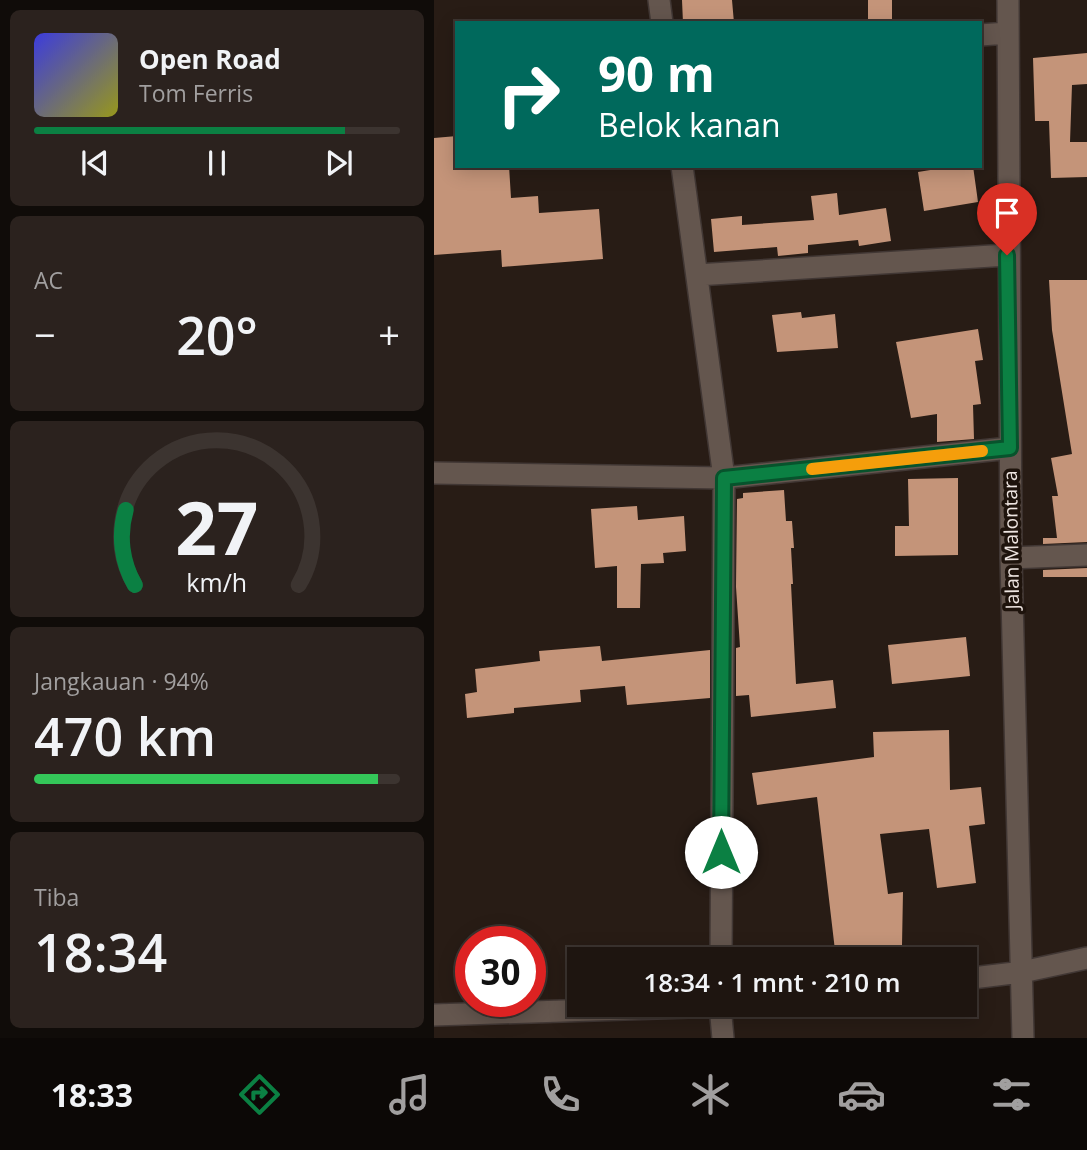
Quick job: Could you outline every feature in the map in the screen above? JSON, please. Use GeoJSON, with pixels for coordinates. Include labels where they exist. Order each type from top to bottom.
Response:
{"type":"FeatureCollection","features":[{"type":"Feature","properties":{"kind":"street"},"geometry":{"type":"LineString","coordinates":[[659,0],[662,21]]}},
{"type":"Feature","properties":{"kind":"street","name":"Jalan Malontara"},"geometry":{"type":"LineString","coordinates":[[1008,0],[1007,255],[1011,558],[1023,1038]]}},
{"type":"Feature","properties":{"kind":"street"},"geometry":{"type":"LineString","coordinates":[[982,35],[1008,33]]}},
{"type":"Feature","properties":{"kind":"street"},"geometry":{"type":"LineString","coordinates":[[682,168],[724,478],[720,947]]}},
{"type":"Feature","properties":{"kind":"street"},"geometry":{"type":"LineString","coordinates":[[697,275],[1007,255]]}},
{"type":"Feature","properties":{"kind":"street"},"geometry":{"type":"LineString","coordinates":[[434,473],[724,478],[1010,448]]}},
{"type":"Feature","properties":{"kind":"street"},"geometry":{"type":"LineString","coordinates":[[1011,558],[1087,555]]}},
{"type":"Feature","properties":{"kind":"street"},"geometry":{"type":"LineString","coordinates":[[977,977],[1022,972],[1087,958]]}},
{"type":"Feature","properties":{"kind":"street"},"geometry":{"type":"LineString","coordinates":[[434,1015],[567,1010]]}},
{"type":"Feature","properties":{"kind":"street"},"geometry":{"type":"LineString","coordinates":[[723,1017],[723,1038]]}},
{"type":"Feature","properties":{"kind":"building"},"geometry":{"type":"Polygon","coordinates":[[[682,0],[732,0],[734,21],[683,21],[682,0]]]}},
{"type":"Feature","properties":{"kind":"building"},"geometry":{"type":"Polygon","coordinates":[[[868,0],[892,0],[892,21],[868,21],[868,0]]]}},
{"type":"Feature","properties":{"kind":"building"},"geometry":{"type":"Polygon","coordinates":[[[1087,53],[1087,84],[1072,85],[1070,142],[1087,142],[1087,177],[1051,178],[1049,121],[1035,121],[1033,58],[1087,53]]]}},
{"type":"Feature","properties":{"kind":"building"},"geometry":{"type":"Polygon","coordinates":[[[455,136],[455,168],[509,168],[511,198],[538,196],[539,213],[599,209],[603,259],[502,267],[501,250],[434,255],[434,138],[455,136]]]}},
{"type":"Feature","properties":{"kind":"building"},"geometry":{"type":"Polygon","coordinates":[[[943,168],[973,168],[978,202],[924,211],[918,172],[943,168]]]}},
{"type":"Feature","properties":{"kind":"building"},"geometry":{"type":"Polygon","coordinates":[[[837,193],[839,215],[886,208],[891,241],[859,246],[858,240],[808,245],[808,253],[778,256],[777,247],[714,252],[711,219],[742,216],[742,225],[814,220],[811,196],[837,193]]]}},
{"type":"Feature","properties":{"kind":"building"},"geometry":{"type":"Polygon","coordinates":[[[1049,280],[1087,280],[1087,542],[1043,544],[1043,538],[1057,538],[1052,496],[1058,496],[1051,458],[1072,454],[1052,330],[1049,280]]]}},
{"type":"Feature","properties":{"kind":"building"},"geometry":{"type":"Polygon","coordinates":[[[801,312],[802,318],[835,314],[838,348],[777,352],[772,315],[801,312]]]}},
{"type":"Feature","properties":{"kind":"building"},"geometry":{"type":"Polygon","coordinates":[[[978,329],[983,360],[975,361],[981,404],[973,405],[974,439],[937,442],[937,414],[911,418],[896,342],[978,329]]]}},
{"type":"Feature","properties":{"kind":"building"},"geometry":{"type":"Polygon","coordinates":[[[958,478],[958,555],[895,556],[895,526],[909,526],[908,479],[958,478]]]}},
{"type":"Feature","properties":{"kind":"building"},"geometry":{"type":"Polygon","coordinates":[[[784,490],[786,521],[792,521],[794,548],[791,548],[791,584],[796,684],[833,680],[836,708],[751,717],[749,695],[736,696],[736,648],[740,647],[736,587],[737,499],[743,498],[743,493],[784,490]]]}},
{"type":"Feature","properties":{"kind":"building"},"geometry":{"type":"Polygon","coordinates":[[[637,506],[638,520],[684,516],[686,551],[663,553],[664,563],[641,564],[640,608],[617,608],[617,566],[595,568],[591,509],[637,506]]]}},
{"type":"Feature","properties":{"kind":"building"},"geometry":{"type":"Polygon","coordinates":[[[1087,568],[1087,577],[1043,577],[1043,570],[1087,568]]]}},
{"type":"Feature","properties":{"kind":"building"},"geometry":{"type":"Polygon","coordinates":[[[966,637],[970,676],[892,684],[888,645],[966,637]]]}},
{"type":"Feature","properties":{"kind":"building"},"geometry":{"type":"Polygon","coordinates":[[[600,646],[602,661],[710,650],[710,698],[627,705],[625,686],[580,690],[581,702],[514,708],[514,713],[467,718],[465,694],[477,692],[475,669],[540,661],[539,651],[600,646]]]}},
{"type":"Feature","properties":{"kind":"building"},"geometry":{"type":"Polygon","coordinates":[[[949,730],[950,790],[981,787],[985,824],[969,826],[976,883],[937,888],[929,829],[880,834],[888,894],[903,892],[902,945],[835,947],[817,797],[757,805],[752,773],[874,757],[873,732],[949,730]]]}},
{"type":"Feature","properties":{"kind":"slow traffic"},"geometry":{"type":"LineString","coordinates":[[812,469],[982,451]]}},
{"type":"Feature","properties":{"kind":"route"},"geometry":{"type":"LineString","coordinates":[[721,852],[724,478],[1010,448],[1007,255]]}}]}
